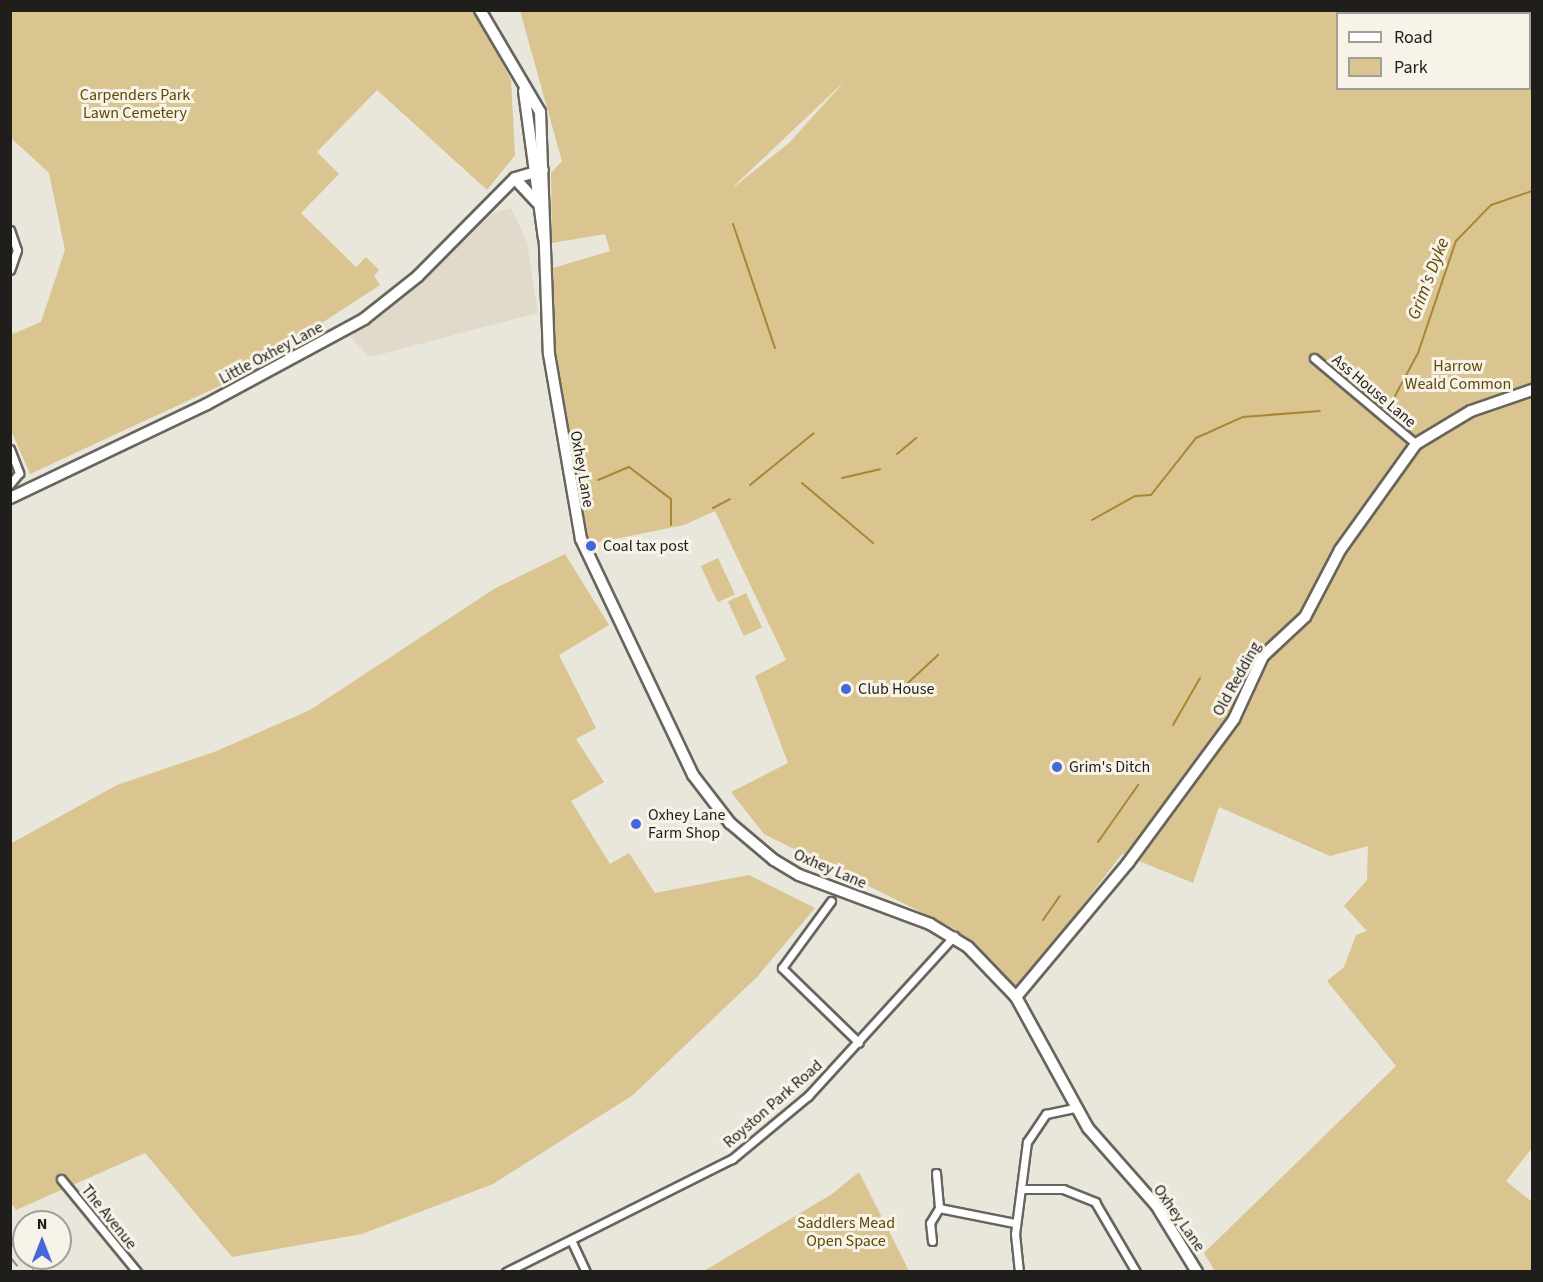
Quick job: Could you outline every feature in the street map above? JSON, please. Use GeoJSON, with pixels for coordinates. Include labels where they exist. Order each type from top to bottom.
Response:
{"type":"FeatureCollection","features":[{"type":"Feature","properties":{"kind":"main road","name":"Oxhey Lane"},"geometry":{"type":"LineString","coordinates":[[480,10],[522,82],[541,174],[549,354],[581,539],[693,775],[730,823],[774,860],[954,936],[1016,997],[1075,1108],[1156,1205],[1197,1272]]}},
{"type":"Feature","properties":{"kind":"main road","name":"Oxhey Lane"},"geometry":{"type":"LineString","coordinates":[[541,174],[537,202],[544,238]]}},
{"type":"Feature","properties":{"kind":"main road","name":"Little Oxhey Lane"},"geometry":{"type":"LineString","coordinates":[[10,498],[207,404],[364,319],[418,276],[515,184],[541,174]]}},
{"type":"Feature","properties":{"kind":"main road"},"geometry":{"type":"LineString","coordinates":[[515,184],[537,202]]}},
{"type":"Feature","properties":{"kind":"main road","name":"Old Redding"},"geometry":{"type":"LineString","coordinates":[[1016,997],[1128,863],[1234,719],[1263,656],[1305,617],[1340,550],[1416,444],[1471,411],[1533,390]]}},
{"type":"Feature","properties":{"kind":"street"},"geometry":{"type":"LineString","coordinates":[[10,230],[17,250],[10,270]]}},
{"type":"Feature","properties":{"kind":"street","name":"Ass House Lane"},"geometry":{"type":"LineString","coordinates":[[1314,358],[1416,444]]}},
{"type":"Feature","properties":{"kind":"street"},"geometry":{"type":"LineString","coordinates":[[10,450],[19,473],[11,483]]}},
{"type":"Feature","properties":{"kind":"street"},"geometry":{"type":"LineString","coordinates":[[831,901],[782,968],[859,1043]]}},
{"type":"Feature","properties":{"kind":"street","name":"Royston Park Road"},"geometry":{"type":"LineString","coordinates":[[506,1272],[572,1242],[732,1159],[808,1095],[859,1043],[954,936]]}},
{"type":"Feature","properties":{"kind":"street"},"geometry":{"type":"LineString","coordinates":[[1019,1272],[1016,1223],[1027,1142],[1035,1126],[1046,1114],[1075,1108]]}},
{"type":"Feature","properties":{"kind":"street"},"geometry":{"type":"LineString","coordinates":[[932,1241],[930,1223],[939,1208],[936,1173]]}},
{"type":"Feature","properties":{"kind":"street","name":"The Avenue"},"geometry":{"type":"LineString","coordinates":[[61,1179],[137,1272]]}},
{"type":"Feature","properties":{"kind":"street"},"geometry":{"type":"LineString","coordinates":[[1021,1189],[1063,1189],[1095,1202],[1136,1272]]}},
{"type":"Feature","properties":{"kind":"street"},"geometry":{"type":"LineString","coordinates":[[939,1208],[1016,1223]]}},
{"type":"Feature","properties":{"kind":"street"},"geometry":{"type":"LineString","coordinates":[[572,1242],[586,1272]]}},
{"type":"Feature","properties":{"kind":"shaded area"},"geometry":{"type":"Polygon","coordinates":[[[511,208],[527,242],[538,313],[370,357],[350,337],[494,213],[511,208]]]}},
{"type":"Feature","properties":{"kind":"green space","name":"Carpenders Park Lawn Cemetery"},"geometry":{"type":"Polygon","coordinates":[[[11,11],[475,11],[511,80],[515,155],[487,190],[377,90],[317,152],[339,174],[301,213],[356,267],[366,257],[379,270],[374,276],[380,285],[239,377],[30,474],[11,430],[10,335],[41,322],[65,250],[49,173],[11,138],[11,11]]]}},
{"type":"Feature","properties":{"kind":"green space","name":"Harrow Weald Common"},"geometry":{"type":"Polygon","coordinates":[[[520,11],[1532,11],[1532,1148],[1506,1181],[1532,1202],[1532,1271],[1215,1271],[1204,1253],[1396,1066],[1327,981],[1344,967],[1356,935],[1367,931],[1344,906],[1367,880],[1368,846],[1330,856],[1219,807],[1193,883],[1122,854],[1016,992],[955,929],[764,834],[731,792],[788,763],[755,676],[786,660],[715,511],[684,525],[585,545],[554,374],[553,268],[610,251],[605,234],[552,243],[551,173],[562,161],[520,11]],[[845,81],[734,187],[789,143],[845,81]]]}},
{"type":"Feature","properties":{"kind":"green space"},"geometry":{"type":"Polygon","coordinates":[[[565,554],[609,625],[559,655],[596,728],[576,739],[604,782],[571,801],[610,864],[629,853],[655,893],[749,875],[815,908],[757,977],[633,1095],[493,1184],[362,1234],[232,1257],[145,1153],[16,1210],[11,1203],[10,844],[117,785],[214,752],[310,710],[494,589],[565,554]]]}},
{"type":"Feature","properties":{"kind":"green space"},"geometry":{"type":"Polygon","coordinates":[[[718,558],[735,594],[718,602],[701,566],[718,558]]]}},
{"type":"Feature","properties":{"kind":"green space"},"geometry":{"type":"Polygon","coordinates":[[[746,593],[762,627],[744,636],[728,601],[746,593]]]}},
{"type":"Feature","properties":{"kind":"green space","name":"Saddlers Mead Open Space"},"geometry":{"type":"Polygon","coordinates":[[[859,1172],[909,1271],[704,1271],[832,1194],[859,1172]]]}},
{"type":"Feature","properties":{"kind":"waterway","name":"Grim's Dyke"},"geometry":{"type":"LineString","coordinates":[[1387,411],[1418,353],[1456,241],[1491,205],[1532,191]]}},
{"type":"Feature","properties":{"kind":"waterway"},"geometry":{"type":"LineString","coordinates":[[733,224],[775,348]]}},
{"type":"Feature","properties":{"kind":"waterway"},"geometry":{"type":"LineString","coordinates":[[1092,520],[1135,496],[1151,495],[1196,438],[1243,417],[1320,411]]}},
{"type":"Feature","properties":{"kind":"waterway"},"geometry":{"type":"LineString","coordinates":[[750,485],[814,433]]}},
{"type":"Feature","properties":{"kind":"waterway"},"geometry":{"type":"LineString","coordinates":[[897,454],[916,438]]}},
{"type":"Feature","properties":{"kind":"waterway"},"geometry":{"type":"LineString","coordinates":[[598,480],[629,467],[671,499],[671,525]]}},
{"type":"Feature","properties":{"kind":"waterway"},"geometry":{"type":"LineString","coordinates":[[842,478],[880,469]]}},
{"type":"Feature","properties":{"kind":"waterway"},"geometry":{"type":"LineString","coordinates":[[802,483],[873,543]]}},
{"type":"Feature","properties":{"kind":"waterway"},"geometry":{"type":"LineString","coordinates":[[713,508],[730,499]]}},
{"type":"Feature","properties":{"kind":"waterway"},"geometry":{"type":"LineString","coordinates":[[895,695],[938,655]]}},
{"type":"Feature","properties":{"kind":"waterway"},"geometry":{"type":"LineString","coordinates":[[1173,725],[1200,678]]}},
{"type":"Feature","properties":{"kind":"waterway"},"geometry":{"type":"LineString","coordinates":[[1098,842],[1138,785]]}},
{"type":"Feature","properties":{"kind":"waterway"},"geometry":{"type":"LineString","coordinates":[[1043,920],[1060,896]]}},
{"type":"Feature","properties":{"kind":"railway"},"geometry":{"type":"LineString","coordinates":[[10,1241],[34,1272]]}},
{"type":"Feature","properties":{"kind":"railway"},"geometry":{"type":"LineString","coordinates":[[10,1257],[22,1272]]}},
{"type":"Feature","properties":{"kind":"place","name":"Coal tax post"},"geometry":{"type":"Point","coordinates":[591,546]}},
{"type":"Feature","properties":{"kind":"place","name":"Club House"},"geometry":{"type":"Point","coordinates":[846,689]}},
{"type":"Feature","properties":{"kind":"place","name":"Grim's Ditch"},"geometry":{"type":"Point","coordinates":[1057,767]}},
{"type":"Feature","properties":{"kind":"place","name":"Oxhey Lane Farm Shop"},"geometry":{"type":"Point","coordinates":[636,824]}}]}
